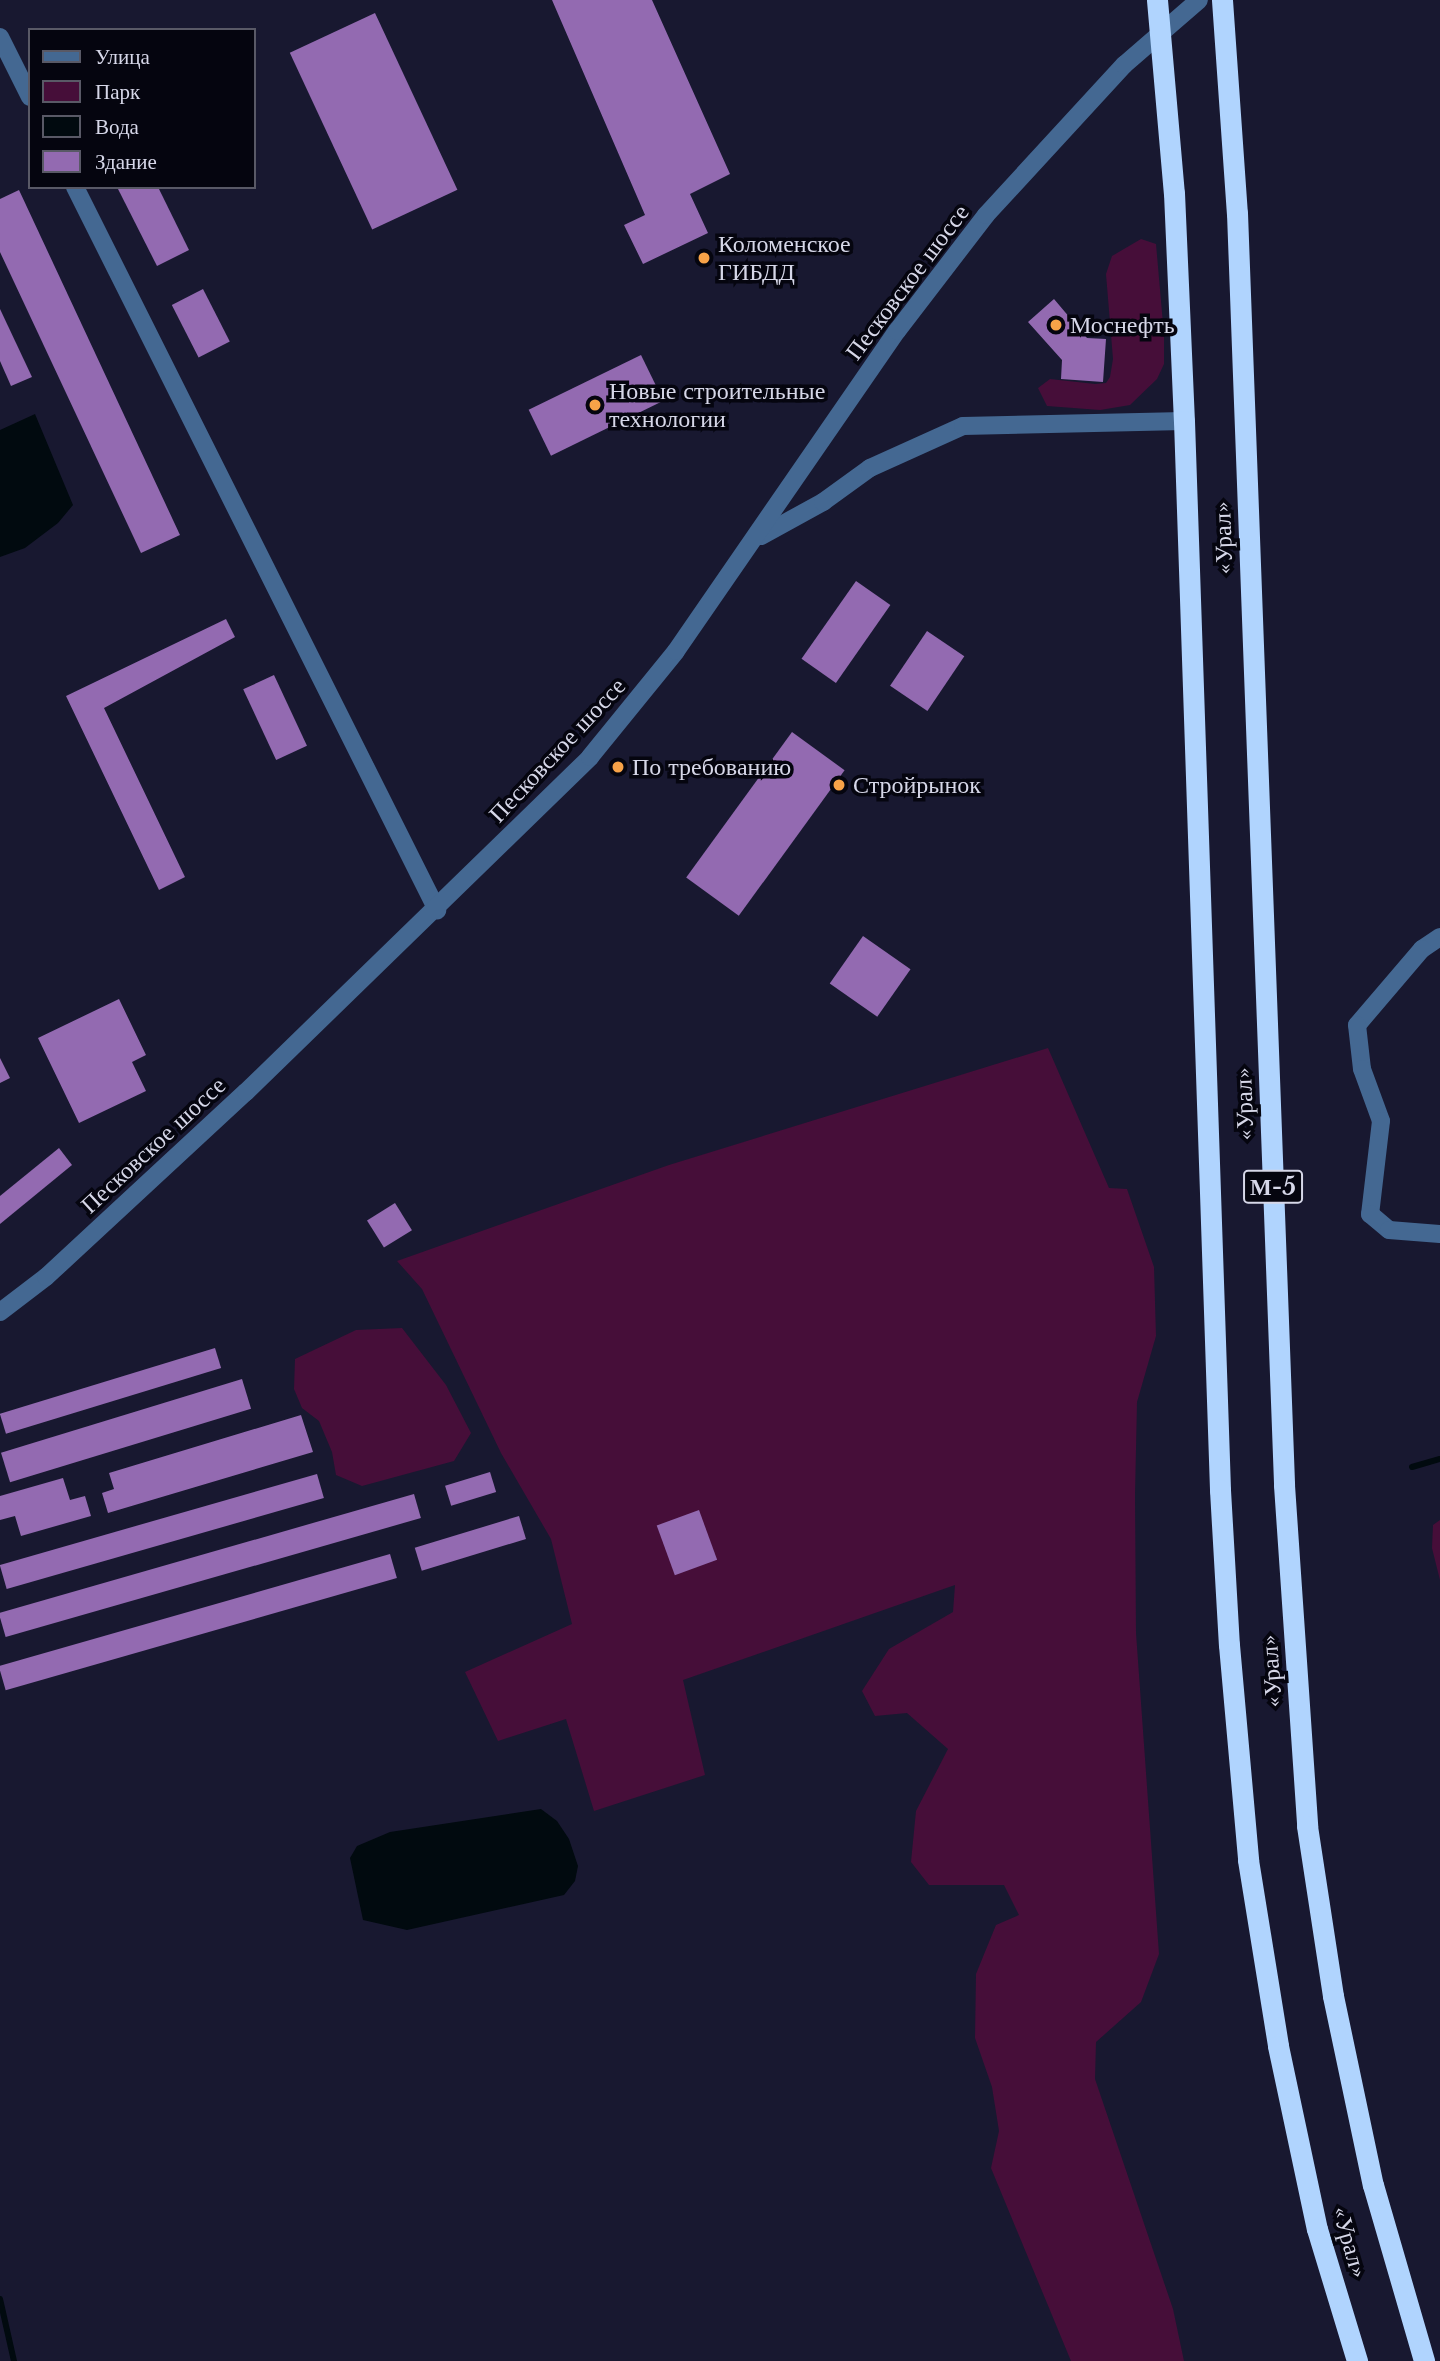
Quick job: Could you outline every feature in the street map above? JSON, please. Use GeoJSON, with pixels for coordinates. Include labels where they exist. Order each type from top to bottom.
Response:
{"type":"FeatureCollection","features":[{"type":"Feature","properties":{"kind":"highway","name":"«Урал»"},"geometry":{"type":"LineString","coordinates":[[1157,0],[1174,193],[1184,421],[1220,1490],[1245,1833],[1278,2046],[1317,2229],[1357,2361]]}},
{"type":"Feature","properties":{"kind":"highway","name":"«Урал»"},"geometry":{"type":"LineString","coordinates":[[1222,0],[1237,213],[1284,1485],[1307,1826],[1333,1996],[1373,2185],[1424,2361]]}},
{"type":"Feature","properties":{"kind":"street","name":"Песковское шоссе"},"geometry":{"type":"LineString","coordinates":[[0,1312],[46,1277],[206,1129],[436,910],[590,757],[668,661],[758,538],[897,331],[986,215],[1124,65],[1199,0]]}},
{"type":"Feature","properties":{"kind":"street"},"geometry":{"type":"LineString","coordinates":[[0,37],[28,93]]}},
{"type":"Feature","properties":{"kind":"street"},"geometry":{"type":"LineString","coordinates":[[76,189],[436,910]]}},
{"type":"Feature","properties":{"kind":"street"},"geometry":{"type":"LineString","coordinates":[[758,538],[823,502],[870,468],[963,426],[1184,421]]}},
{"type":"Feature","properties":{"kind":"street"},"geometry":{"type":"LineString","coordinates":[[797,481],[801,492],[823,502]]}},
{"type":"Feature","properties":{"kind":"street"},"geometry":{"type":"LineString","coordinates":[[1440,937],[1422,949],[1357,1025],[1362,1069],[1381,1121],[1370,1214],[1389,1230],[1440,1234]]}},
{"type":"Feature","properties":{"kind":"green space"},"geometry":{"type":"Polygon","coordinates":[[[1141,239],[1156,244],[1164,335],[1164,364],[1157,379],[1130,405],[1100,410],[1047,406],[1038,388],[1050,379],[1095,384],[1106,383],[1110,377],[1113,359],[1106,274],[1112,256],[1141,239]]]}},
{"type":"Feature","properties":{"kind":"green space"},"geometry":{"type":"Polygon","coordinates":[[[1048,1048],[1109,1188],[1127,1189],[1154,1267],[1156,1336],[1137,1402],[1136,1633],[1159,1954],[1141,2002],[1096,2042],[1095,2079],[1173,2309],[1184,2361],[1071,2361],[991,2168],[999,2131],[992,2087],[975,2038],[976,1974],[996,1925],[1019,1915],[1004,1885],[929,1885],[911,1862],[916,1811],[948,1749],[907,1713],[875,1716],[862,1691],[889,1649],[953,1612],[955,1585],[683,1680],[705,1775],[594,1811],[566,1719],[498,1741],[465,1672],[572,1624],[551,1539],[501,1453],[422,1289],[397,1261],[669,1165],[1048,1048]]]}},
{"type":"Feature","properties":{"kind":"green space"},"geometry":{"type":"Polygon","coordinates":[[[402,1328],[446,1385],[471,1433],[454,1461],[362,1486],[336,1475],[332,1452],[319,1421],[302,1408],[294,1389],[295,1359],[356,1330],[402,1328]]]}},
{"type":"Feature","properties":{"kind":"green space"},"geometry":{"type":"Polygon","coordinates":[[[1440,1520],[1440,1580],[1432,1548],[1433,1525],[1440,1520]]]}},
{"type":"Feature","properties":{"kind":"water"},"geometry":{"type":"Polygon","coordinates":[[[35,414],[73,505],[58,523],[25,548],[0,557],[0,430],[35,414]]]}},
{"type":"Feature","properties":{"kind":"water"},"geometry":{"type":"Polygon","coordinates":[[[541,1809],[557,1821],[569,1839],[578,1866],[575,1881],[564,1895],[407,1930],[363,1920],[350,1858],[357,1846],[390,1832],[541,1809]]]}},
{"type":"Feature","properties":{"kind":"building"},"geometry":{"type":"Polygon","coordinates":[[[552,0],[652,0],[730,174],[690,194],[708,233],[643,264],[624,225],[645,215],[552,0]]]}},
{"type":"Feature","properties":{"kind":"building"},"geometry":{"type":"Polygon","coordinates":[[[375,13],[457,190],[372,229],[290,53],[375,13]]]}},
{"type":"Feature","properties":{"kind":"building"},"geometry":{"type":"Polygon","coordinates":[[[118,189],[159,189],[189,250],[157,266],[118,189]]]}},
{"type":"Feature","properties":{"kind":"building"},"geometry":{"type":"Polygon","coordinates":[[[19,190],[180,535],[141,553],[0,252],[0,199],[19,190]]]}},
{"type":"Feature","properties":{"kind":"building"},"geometry":{"type":"Polygon","coordinates":[[[203,289],[230,342],[199,357],[172,305],[203,289]]]}},
{"type":"Feature","properties":{"kind":"building"},"geometry":{"type":"Polygon","coordinates":[[[1054,299],[1087,338],[1106,339],[1103,382],[1061,379],[1062,360],[1028,322],[1054,299]]]}},
{"type":"Feature","properties":{"kind":"building"},"geometry":{"type":"Polygon","coordinates":[[[0,309],[32,377],[11,386],[0,361],[0,309]]]}},
{"type":"Feature","properties":{"kind":"building","name":"Новые строительные технологии"},"geometry":{"type":"Polygon","coordinates":[[[641,355],[663,401],[551,456],[529,410],[641,355]]]}},
{"type":"Feature","properties":{"kind":"building"},"geometry":{"type":"Polygon","coordinates":[[[856,581],[890,605],[836,683],[802,659],[856,581]]]}},
{"type":"Feature","properties":{"kind":"building"},"geometry":{"type":"Polygon","coordinates":[[[226,619],[235,637],[104,708],[185,877],[159,890],[66,696],[226,619]]]}},
{"type":"Feature","properties":{"kind":"building"},"geometry":{"type":"Polygon","coordinates":[[[927,631],[964,656],[927,711],[890,686],[927,631]]]}},
{"type":"Feature","properties":{"kind":"building"},"geometry":{"type":"Polygon","coordinates":[[[274,675],[307,746],[276,760],[243,689],[274,675]]]}},
{"type":"Feature","properties":{"kind":"building"},"geometry":{"type":"Polygon","coordinates":[[[792,732],[845,770],[739,916],[686,878],[792,732]]]}},
{"type":"Feature","properties":{"kind":"building"},"geometry":{"type":"Polygon","coordinates":[[[863,936],[911,969],[877,1017],[830,984],[863,936]]]}},
{"type":"Feature","properties":{"kind":"building"},"geometry":{"type":"Polygon","coordinates":[[[119,999],[146,1055],[132,1062],[146,1091],[79,1123],[38,1038],[119,999]]]}},
{"type":"Feature","properties":{"kind":"building"},"geometry":{"type":"Polygon","coordinates":[[[0,1058],[10,1078],[0,1083],[0,1058]]]}},
{"type":"Feature","properties":{"kind":"building"},"geometry":{"type":"Polygon","coordinates":[[[59,1148],[72,1165],[0,1224],[0,1196],[59,1148]]]}},
{"type":"Feature","properties":{"kind":"building"},"geometry":{"type":"Polygon","coordinates":[[[395,1203],[412,1230],[384,1248],[367,1220],[395,1203]]]}},
{"type":"Feature","properties":{"kind":"building"},"geometry":{"type":"Polygon","coordinates":[[[215,1348],[221,1368],[6,1434],[0,1414],[215,1348]]]}},
{"type":"Feature","properties":{"kind":"building"},"geometry":{"type":"Polygon","coordinates":[[[242,1379],[251,1409],[10,1482],[1,1453],[242,1379]]]}},
{"type":"Feature","properties":{"kind":"building"},"geometry":{"type":"Polygon","coordinates":[[[301,1415],[313,1452],[108,1513],[102,1493],[114,1489],[109,1473],[301,1415]]]}},
{"type":"Feature","properties":{"kind":"building"},"geometry":{"type":"Polygon","coordinates":[[[490,1472],[496,1492],[451,1506],[445,1486],[490,1472]]]}},
{"type":"Feature","properties":{"kind":"building"},"geometry":{"type":"Polygon","coordinates":[[[317,1474],[324,1498],[7,1589],[0,1565],[317,1474]]]}},
{"type":"Feature","properties":{"kind":"building"},"geometry":{"type":"Polygon","coordinates":[[[63,1478],[70,1500],[85,1496],[91,1516],[21,1536],[15,1516],[0,1520],[0,1496],[63,1478]]]}},
{"type":"Feature","properties":{"kind":"building"},"geometry":{"type":"Polygon","coordinates":[[[414,1494],[421,1518],[6,1637],[0,1613],[414,1494]]]}},
{"type":"Feature","properties":{"kind":"building"},"geometry":{"type":"Polygon","coordinates":[[[699,1510],[717,1560],[675,1575],[657,1525],[699,1510]]]}},
{"type":"Feature","properties":{"kind":"building"},"geometry":{"type":"Polygon","coordinates":[[[519,1516],[526,1539],[422,1571],[415,1548],[519,1516]]]}},
{"type":"Feature","properties":{"kind":"building"},"geometry":{"type":"Polygon","coordinates":[[[390,1554],[397,1578],[6,1690],[0,1666],[390,1554]]]}},
{"type":"Feature","properties":{"kind":"waterway"},"geometry":{"type":"LineString","coordinates":[[1412,1467],[1440,1459]]}},
{"type":"Feature","properties":{"kind":"waterway"},"geometry":{"type":"LineString","coordinates":[[0,2299],[14,2361]]}},
{"type":"Feature","properties":{"kind":"place","name":"Коломенское ГИБДД"},"geometry":{"type":"Point","coordinates":[704,258]}},
{"type":"Feature","properties":{"kind":"place","name":"Моснефть"},"geometry":{"type":"Point","coordinates":[1056,325]}},
{"type":"Feature","properties":{"kind":"place","name":"Новые строительные технологии"},"geometry":{"type":"Point","coordinates":[595,405]}},
{"type":"Feature","properties":{"kind":"place","name":"По требованию"},"geometry":{"type":"Point","coordinates":[618,767]}},
{"type":"Feature","properties":{"kind":"place","name":"Стройрынок"},"geometry":{"type":"Point","coordinates":[839,785]}}]}
